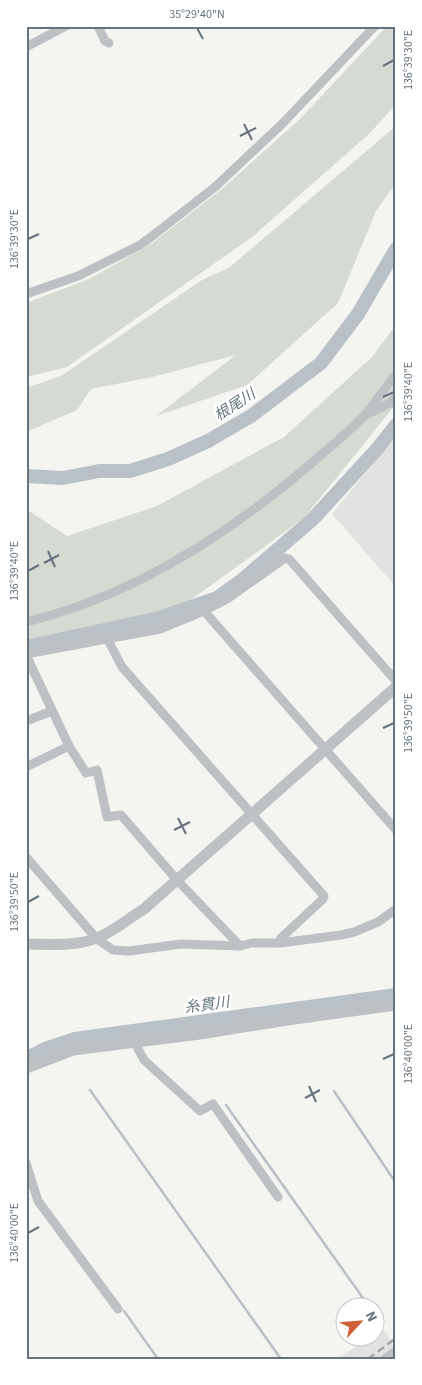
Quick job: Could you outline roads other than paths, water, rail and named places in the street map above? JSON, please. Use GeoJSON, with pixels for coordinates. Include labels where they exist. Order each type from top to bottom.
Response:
{"type":"FeatureCollection","features":[{"type":"Feature","properties":{"kind":"street"},"geometry":{"type":"LineString","coordinates":[[26,47],[66,26]]}},
{"type":"Feature","properties":{"kind":"street"},"geometry":{"type":"LineString","coordinates":[[98,26],[105,41],[109,43]]}},
{"type":"Feature","properties":{"kind":"street"},"geometry":{"type":"LineString","coordinates":[[26,294],[78,276],[140,245],[151,237],[215,187],[282,124],[375,26]]}},
{"type":"Feature","properties":{"kind":"street"},"geometry":{"type":"LineString","coordinates":[[26,622],[51,616],[111,594],[196,548],[281,489],[341,438],[362,418],[396,374]]}},
{"type":"Feature","properties":{"kind":"street"},"geometry":{"type":"LineString","coordinates":[[362,418],[390,403],[396,397]]}},
{"type":"Feature","properties":{"kind":"street"},"geometry":{"type":"LineString","coordinates":[[240,946],[177,880],[121,815],[107,817],[97,770],[86,773],[69,746],[26,654],[160,628],[204,611],[227,599],[285,558],[290,559],[396,682]]}},
{"type":"Feature","properties":{"kind":"street"},"geometry":{"type":"LineString","coordinates":[[204,611],[396,830]]}},
{"type":"Feature","properties":{"kind":"street"},"geometry":{"type":"LineString","coordinates":[[107,638],[122,667],[324,896],[281,938],[280,943]]}},
{"type":"Feature","properties":{"kind":"street"},"geometry":{"type":"LineString","coordinates":[[26,944],[59,945],[97,939],[144,908],[396,687]]}},
{"type":"Feature","properties":{"kind":"street"},"geometry":{"type":"LineString","coordinates":[[26,721],[52,711]]}},
{"type":"Feature","properties":{"kind":"street"},"geometry":{"type":"LineString","coordinates":[[26,767],[69,746]]}},
{"type":"Feature","properties":{"kind":"street"},"geometry":{"type":"LineString","coordinates":[[26,857],[97,939],[113,950],[129,951],[181,944],[240,946],[252,943],[280,943],[354,932],[378,922],[396,909]]}},
{"type":"Feature","properties":{"kind":"street"},"geometry":{"type":"LineString","coordinates":[[26,1068],[73,1050],[200,1034],[396,1005]]}},
{"type":"Feature","properties":{"kind":"street"},"geometry":{"type":"LineString","coordinates":[[134,1041],[144,1060],[200,1111],[213,1104],[278,1197]]}},
{"type":"Feature","properties":{"kind":"street"},"geometry":{"type":"LineString","coordinates":[[26,1163],[38,1201],[118,1309]]}},
{"type":"Feature","properties":{"kind":"street"},"geometry":{"type":"LineString","coordinates":[[386,1359],[396,1351]]}},
{"type":"Feature","properties":{"kind":"waterway","name":"根尾川"},"geometry":{"type":"LineString","coordinates":[[26,476],[63,478],[99,471],[130,471],[168,459],[208,441],[251,416],[321,363],[358,314],[396,249]]}},
{"type":"Feature","properties":{"kind":"waterway"},"geometry":{"type":"LineString","coordinates":[[26,647],[159,618],[217,598],[241,581],[313,519],[377,449],[396,425]]}},
{"type":"Feature","properties":{"kind":"waterway","name":"糸貫川"},"geometry":{"type":"LineString","coordinates":[[26,1059],[45,1049],[75,1039],[396,995]]}},
{"type":"Feature","properties":{"kind":"waterway"},"geometry":{"type":"LineString","coordinates":[[90,1090],[281,1359]]}},
{"type":"Feature","properties":{"kind":"waterway"},"geometry":{"type":"LineString","coordinates":[[334,1091],[396,1183]]}},
{"type":"Feature","properties":{"kind":"waterway"},"geometry":{"type":"LineString","coordinates":[[226,1105],[363,1298]]}},
{"type":"Feature","properties":{"kind":"waterway"},"geometry":{"type":"LineString","coordinates":[[124,1311],[158,1359]]}},
{"type":"Feature","properties":{"kind":"railway"},"geometry":{"type":"LineString","coordinates":[[368,1359],[396,1338]]}}]}
